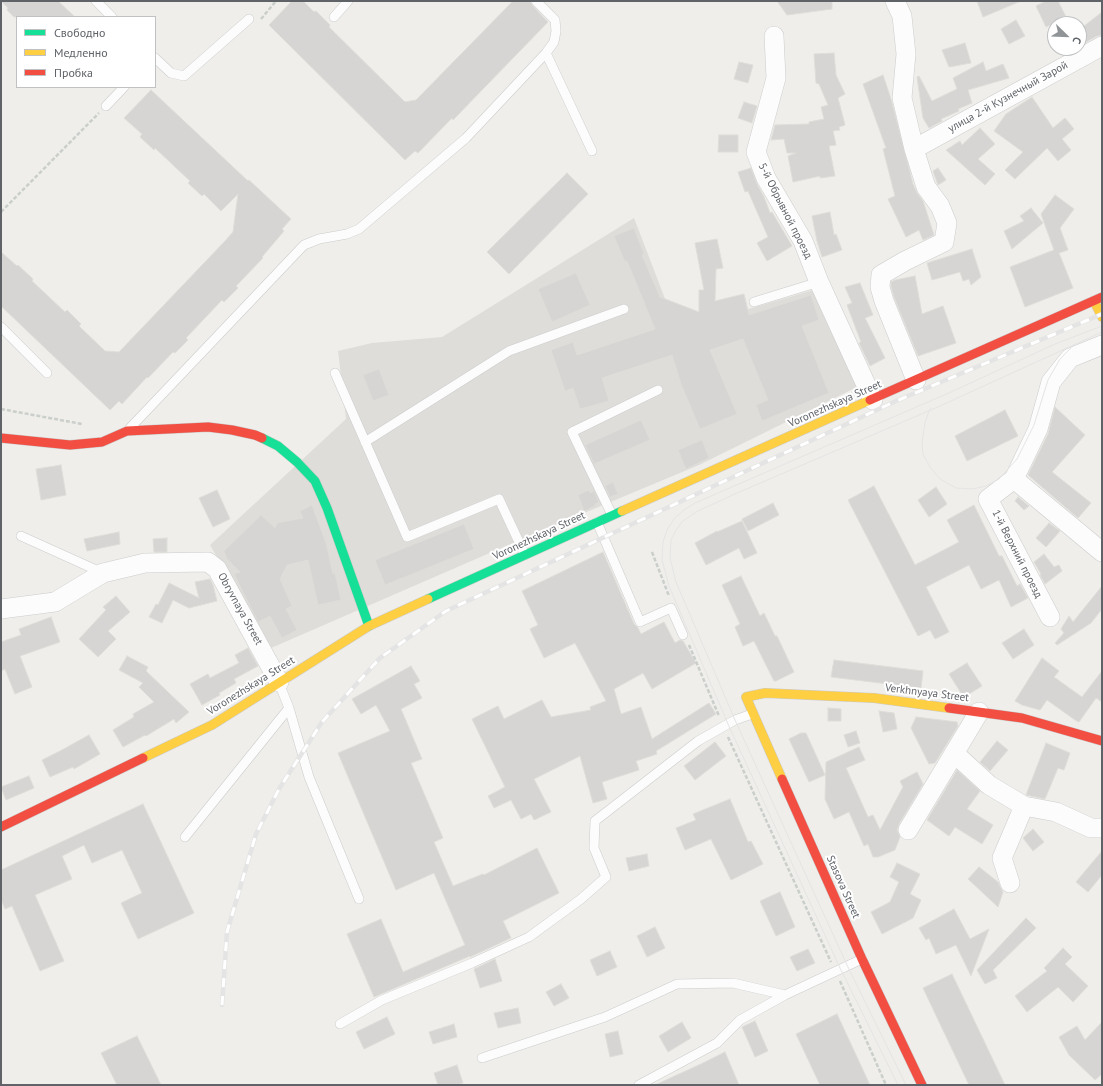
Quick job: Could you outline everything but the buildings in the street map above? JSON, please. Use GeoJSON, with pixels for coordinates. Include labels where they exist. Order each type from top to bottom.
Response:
{"type":"FeatureCollection","features":[{"type":"Feature","properties":{"kind":"street"},"geometry":{"type":"LineString","coordinates":[[895,1],[902,16],[906,54],[902,98],[914,149],[926,187],[940,206],[947,223],[944,242],[905,261],[881,276],[880,287],[884,301],[916,380]]}},
{"type":"Feature","properties":{"kind":"street","name":"5-й Обрывной проезд"},"geometry":{"type":"LineString","coordinates":[[774,36],[776,78],[756,152],[766,178],[803,241],[819,282],[873,400]]}},
{"type":"Feature","properties":{"kind":"street","name":"улица 2-й Кузнечный Зарой"},"geometry":{"type":"LineString","coordinates":[[914,149],[1102,46]]}},
{"type":"Feature","properties":{"kind":"street"},"geometry":{"type":"LineString","coordinates":[[1098,299],[1102,317]]}},
{"type":"Feature","properties":{"kind":"street","name":"Voronezhskaya Street"},"geometry":{"type":"LineString","coordinates":[[1,827],[212,725],[369,626],[612,515],[1098,299]]}},
{"type":"Feature","properties":{"kind":"street"},"geometry":{"type":"LineString","coordinates":[[1102,345],[1070,358],[1052,382],[1038,428],[1014,479],[1102,552]]}},
{"type":"Feature","properties":{"kind":"street"},"geometry":{"type":"LineString","coordinates":[[1,438],[70,445],[102,442],[127,431],[208,427],[255,435],[278,446],[297,462],[315,481],[327,508],[369,626]]}},
{"type":"Feature","properties":{"kind":"street","name":"1-й Верхний проезд"},"geometry":{"type":"LineString","coordinates":[[1014,479],[988,499],[1050,617]]}},
{"type":"Feature","properties":{"kind":"street","name":"Obryvnaya Street"},"geometry":{"type":"LineString","coordinates":[[1,609],[55,602],[103,573],[145,563],[208,562],[217,569],[279,682]]}},
{"type":"Feature","properties":{"kind":"street","name":"Verkhnyaya Street"},"geometry":{"type":"LineString","coordinates":[[746,697],[765,693],[874,698],[1022,718],[1102,740]]}},
{"type":"Feature","properties":{"kind":"street","name":"Stasova Street"},"geometry":{"type":"LineString","coordinates":[[746,697],[752,714],[862,958],[922,1085]]}},
{"type":"Feature","properties":{"kind":"street"},"geometry":{"type":"LineString","coordinates":[[908,830],[979,712]]}},
{"type":"Feature","properties":{"kind":"street"},"geometry":{"type":"LineString","coordinates":[[954,754],[989,785],[1024,806],[1056,812],[1091,828],[1102,828]]}},
{"type":"Feature","properties":{"kind":"street"},"geometry":{"type":"LineString","coordinates":[[1010,883],[1002,858],[1024,806]]}},
{"type":"Feature","properties":{"kind":"lane"},"geometry":{"type":"LineString","coordinates":[[96,1],[111,16]]}},
{"type":"Feature","properties":{"kind":"lane"},"geometry":{"type":"LineString","coordinates":[[334,17],[348,1]]}},
{"type":"Feature","properties":{"kind":"lane"},"geometry":{"type":"LineString","coordinates":[[127,431],[304,245],[319,238],[347,234],[359,229],[466,138],[546,53],[554,42],[556,31],[555,20],[536,1]]}},
{"type":"Feature","properties":{"kind":"lane"},"geometry":{"type":"LineString","coordinates":[[156,59],[171,73],[184,76],[249,19]]}},
{"type":"Feature","properties":{"kind":"lane"},"geometry":{"type":"LineString","coordinates":[[546,53],[592,151]]}},
{"type":"Feature","properties":{"kind":"lane"},"geometry":{"type":"LineString","coordinates":[[106,106],[123,88]]}},
{"type":"Feature","properties":{"kind":"lane"},"geometry":{"type":"LineString","coordinates":[[754,302],[819,282]]}},
{"type":"Feature","properties":{"kind":"lane"},"geometry":{"type":"LineString","coordinates":[[365,442],[509,351],[624,310]]}},
{"type":"Feature","properties":{"kind":"lane"},"geometry":{"type":"LineString","coordinates":[[1,327],[47,373]]}},
{"type":"Feature","properties":{"kind":"lane"},"geometry":{"type":"LineString","coordinates":[[335,373],[407,537],[499,499],[524,555]]}},
{"type":"Feature","properties":{"kind":"lane"},"geometry":{"type":"LineString","coordinates":[[612,515],[572,432],[658,390]]}},
{"type":"Feature","properties":{"kind":"lane"},"geometry":{"type":"LineString","coordinates":[[597,522],[640,622],[671,608],[685,636]]}},
{"type":"Feature","properties":{"kind":"lane"},"geometry":{"type":"LineString","coordinates":[[21,536],[103,573]]}},
{"type":"Feature","properties":{"kind":"lane"},"geometry":{"type":"LineString","coordinates":[[279,682],[289,708],[309,777],[359,899]]}},
{"type":"Feature","properties":{"kind":"lane"},"geometry":{"type":"LineString","coordinates":[[185,837],[289,708]]}},
{"type":"Feature","properties":{"kind":"lane"},"geometry":{"type":"LineString","coordinates":[[340,1024],[382,1000],[472,963],[529,937],[581,899],[606,877],[594,848],[595,821],[698,741],[735,720],[752,714]]}},
{"type":"Feature","properties":{"kind":"lane"},"geometry":{"type":"LineString","coordinates":[[639,1085],[717,1044],[740,1020],[785,995],[862,958]]}},
{"type":"Feature","properties":{"kind":"lane"},"geometry":{"type":"LineString","coordinates":[[482,1058],[605,1017],[677,984],[733,983],[785,995]]}},
{"type":"Feature","properties":{"kind":"path"},"geometry":{"type":"LineString","coordinates":[[249,19],[259,21],[276,1]]}},
{"type":"Feature","properties":{"kind":"path"},"geometry":{"type":"LineString","coordinates":[[1,212],[106,106]]}},
{"type":"Feature","properties":{"kind":"path"},"geometry":{"type":"LineString","coordinates":[[1,409],[89,425]]}},
{"type":"Feature","properties":{"kind":"path"},"geometry":{"type":"LineString","coordinates":[[652,552],[671,602]]}},
{"type":"Feature","properties":{"kind":"path"},"geometry":{"type":"LineString","coordinates":[[685,636],[743,772],[886,1085]]}},
{"type":"Feature","properties":{"kind":"shaded area"},"geometry":{"type":"Polygon","coordinates":[[[634,218],[677,330],[813,290],[857,387],[699,465],[522,539],[271,648],[210,545],[346,419],[338,351],[372,343],[442,337],[634,218]]]}},
{"type":"Feature","properties":{"kind":"tram line"},"geometry":{"type":"LineString","coordinates":[[898,1085],[840,968],[728,724],[669,586],[662,560],[663,542],[667,530],[674,519],[695,503],[951,392],[1055,344],[1102,326]]}},
{"type":"Feature","properties":{"kind":"tram line"},"geometry":{"type":"LineString","coordinates":[[906,1085],[847,965],[735,720],[676,582],[670,558],[671,540],[683,521],[696,512],[940,406],[1102,332]]}},
{"type":"Feature","properties":{"kind":"tram line"},"geometry":{"type":"LineString","coordinates":[[931,408],[925,423],[922,443],[923,454],[930,467],[940,479],[956,488],[972,489],[986,486],[999,479],[1017,459],[1034,425],[1048,380],[1060,359],[1071,348]]}},
{"type":"Feature","properties":{"kind":"railway"},"geometry":{"type":"LineString","coordinates":[[222,1005],[227,932],[256,834],[279,789],[322,722],[380,658],[446,611],[896,401],[1102,314]]}},
{"type":"Feature","properties":{"kind":"traffic: fast"},"geometry":{"type":"LineString","coordinates":[[262,438],[278,446],[297,462],[315,481],[327,508],[369,626]]}},
{"type":"Feature","properties":{"kind":"traffic: fast"},"geometry":{"type":"LineString","coordinates":[[428,599],[622,511]]}},
{"type":"Feature","properties":{"kind":"traffic: slow"},"geometry":{"type":"LineString","coordinates":[[1094,301],[1102,317]]}},
{"type":"Feature","properties":{"kind":"traffic: slow"},"geometry":{"type":"LineString","coordinates":[[622,511],[870,400]]}},
{"type":"Feature","properties":{"kind":"traffic: slow"},"geometry":{"type":"LineString","coordinates":[[143,758],[212,725],[369,626],[428,599]]}},
{"type":"Feature","properties":{"kind":"traffic: slow"},"geometry":{"type":"LineString","coordinates":[[782,779],[746,697],[765,693],[874,698],[949,708]]}},
{"type":"Feature","properties":{"kind":"traffic: jam"},"geometry":{"type":"LineString","coordinates":[[870,400],[1102,297]]}},
{"type":"Feature","properties":{"kind":"traffic: jam"},"geometry":{"type":"LineString","coordinates":[[1,438],[70,445],[102,442],[127,431],[208,427],[232,430],[262,438]]}},
{"type":"Feature","properties":{"kind":"traffic: jam"},"geometry":{"type":"LineString","coordinates":[[949,708],[1022,718],[1102,741]]}},
{"type":"Feature","properties":{"kind":"traffic: jam"},"geometry":{"type":"LineString","coordinates":[[1,827],[143,758]]}},
{"type":"Feature","properties":{"kind":"traffic: jam"},"geometry":{"type":"LineString","coordinates":[[782,779],[862,959],[922,1085]]}}]}
